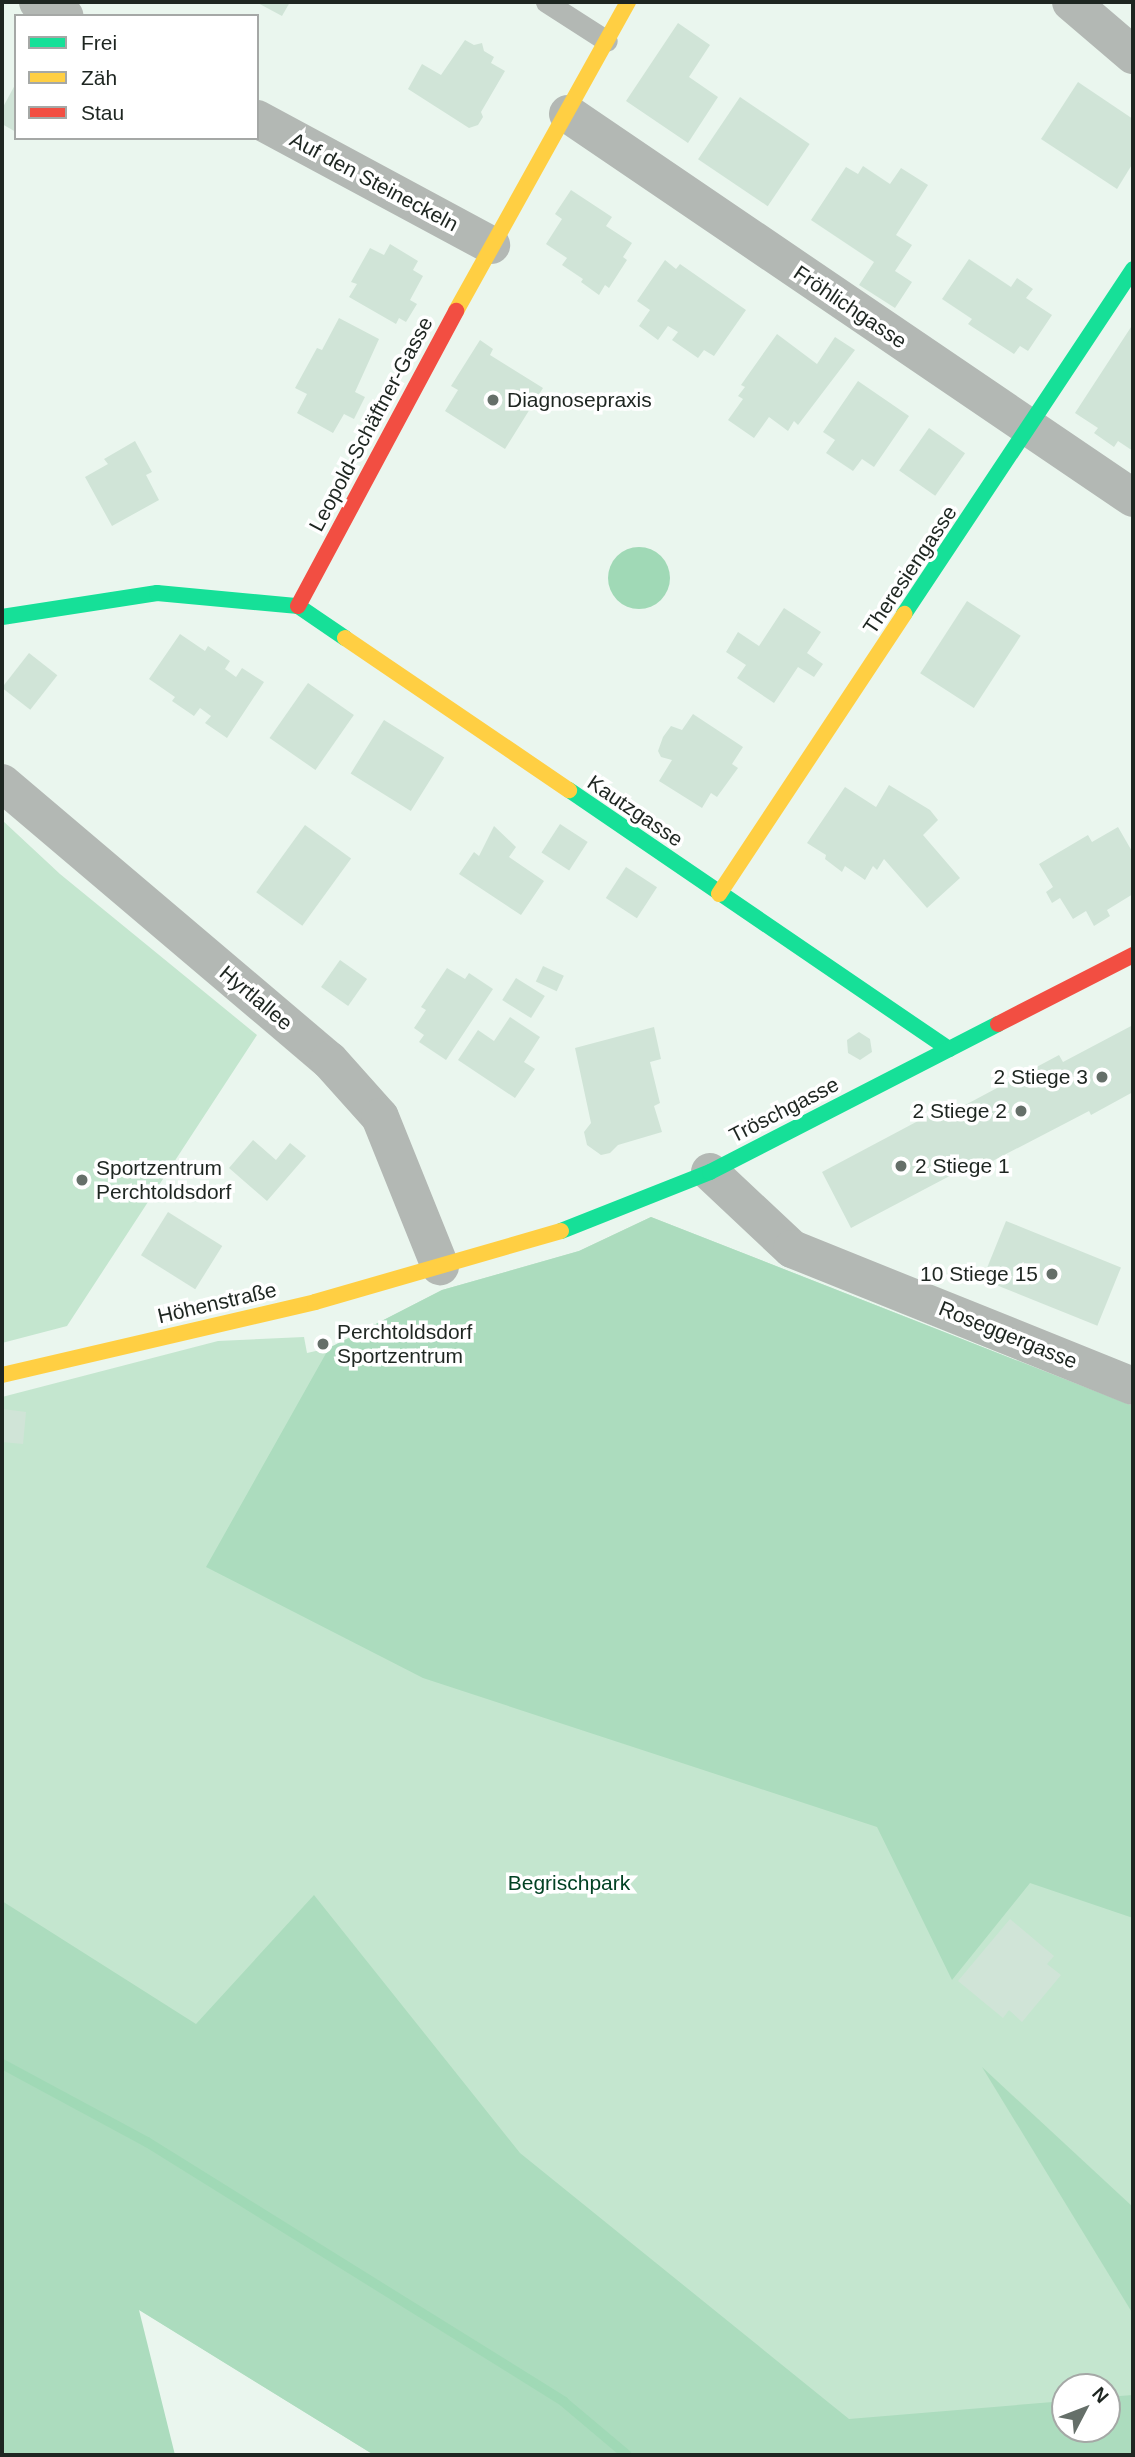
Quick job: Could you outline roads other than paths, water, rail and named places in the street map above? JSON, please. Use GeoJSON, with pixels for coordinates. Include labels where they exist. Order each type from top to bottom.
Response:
{"type":"FeatureCollection","features":[{"type":"Feature","properties":{"kind":"street"},"geometry":{"type":"LineString","coordinates":[[38,2],[60,14]]}},
{"type":"Feature","properties":{"kind":"street","name":"Leopold-Schäftner-Gasse"},"geometry":{"type":"LineString","coordinates":[[298,606],[491,245],[568,114],[628,2]]}},
{"type":"Feature","properties":{"kind":"street"},"geometry":{"type":"LineString","coordinates":[[1071,2],[1133,55]]}},
{"type":"Feature","properties":{"kind":"street","name":"Fröhlichgasse"},"geometry":{"type":"LineString","coordinates":[[568,114],[1133,498]]}},
{"type":"Feature","properties":{"kind":"street","name":"Auf den Steineckeln"},"geometry":{"type":"LineString","coordinates":[[259,120],[491,245]]}},
{"type":"Feature","properties":{"kind":"street","name":"Theresiengasse"},"geometry":{"type":"LineString","coordinates":[[719,894],[1030,429],[1133,269]]}},
{"type":"Feature","properties":{"kind":"street"},"geometry":{"type":"LineString","coordinates":[[2,617],[157,593],[298,606]]}},
{"type":"Feature","properties":{"kind":"street","name":"Kautzgasse"},"geometry":{"type":"LineString","coordinates":[[298,606],[949,1049]]}},
{"type":"Feature","properties":{"kind":"street","name":"Hyrtlallee"},"geometry":{"type":"LineString","coordinates":[[2,783],[328,1060],[380,1117],[440,1266]]}},
{"type":"Feature","properties":{"kind":"street","name":"Tröschgasse"},"geometry":{"type":"LineString","coordinates":[[440,1266],[569,1229],[710,1172],[1133,955]]}},
{"type":"Feature","properties":{"kind":"street","name":"Roseggergasse"},"geometry":{"type":"LineString","coordinates":[[710,1172],[792,1249],[1133,1386]]}},
{"type":"Feature","properties":{"kind":"street","name":"Höhenstraße"},"geometry":{"type":"LineString","coordinates":[[2,1375],[315,1302],[440,1266]]}},
{"type":"Feature","properties":{"kind":"lane"},"geometry":{"type":"LineString","coordinates":[[546,2],[607,41]]}},
{"type":"Feature","properties":{"kind":"waterway"},"geometry":{"type":"LineString","coordinates":[[2,2064],[147,2142],[564,2402],[627,2455]]}},
{"type":"Feature","properties":{"kind":"place","name":"Diagnosepraxis"},"geometry":{"type":"Point","coordinates":[493,400]}},
{"type":"Feature","properties":{"kind":"place","name":"2 Stiege 3"},"geometry":{"type":"Point","coordinates":[1102,1077]}},
{"type":"Feature","properties":{"kind":"place","name":"2 Stiege 2"},"geometry":{"type":"Point","coordinates":[1021,1111]}},
{"type":"Feature","properties":{"kind":"place","name":"2 Stiege 1"},"geometry":{"type":"Point","coordinates":[901,1166]}},
{"type":"Feature","properties":{"kind":"place","name":"Sportzentrum Perchtoldsdorf"},"geometry":{"type":"Point","coordinates":[82,1180]}},
{"type":"Feature","properties":{"kind":"place","name":"10 Stiege 15"},"geometry":{"type":"Point","coordinates":[1052,1274]}},
{"type":"Feature","properties":{"kind":"place","name":"Perchtoldsdorf Sportzentrum"},"geometry":{"type":"Point","coordinates":[323,1344]}},
{"type":"Feature","properties":{"kind":"park label","name":"Begrischpark"},"geometry":{"type":"Point","coordinates":[569,1883]}}]}
